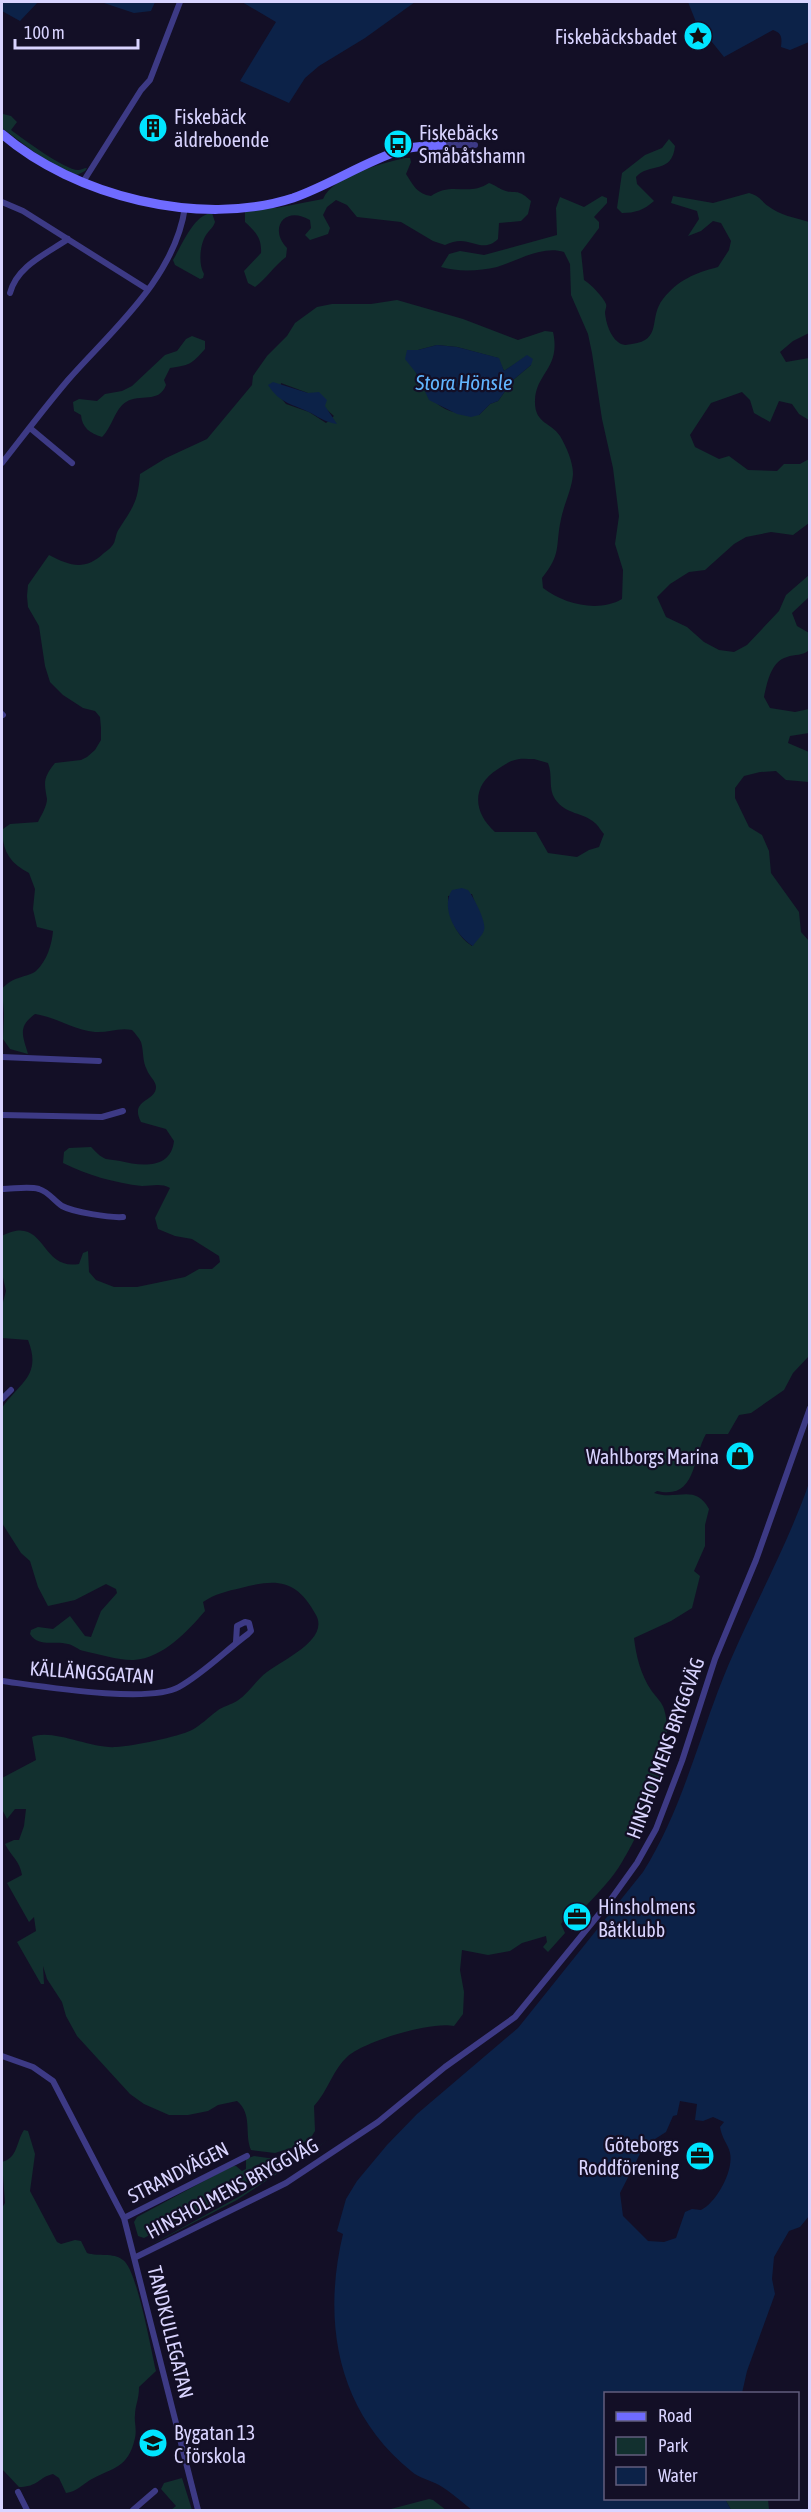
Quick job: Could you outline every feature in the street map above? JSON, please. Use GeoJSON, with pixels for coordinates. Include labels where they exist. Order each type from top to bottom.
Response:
{"type":"FeatureCollection","features":[{"type":"Feature","properties":{"kind":"street"},"geometry":{"type":"LineString","coordinates":[[83,182],[135,99],[150,80],[180,2]]}},
{"type":"Feature","properties":{"kind":"street"},"geometry":{"type":"LineString","coordinates":[[2,134],[37,159],[83,182],[116,195],[185,207],[239,208],[278,202],[314,190],[402,150],[442,145],[475,145]]}},
{"type":"Feature","properties":{"kind":"street"},"geometry":{"type":"LineString","coordinates":[[2,202],[23,211],[147,289]]}},
{"type":"Feature","properties":{"kind":"street"},"geometry":{"type":"LineString","coordinates":[[2,463],[69,379],[123,322],[147,289],[175,243],[181,229],[185,207]]}},
{"type":"Feature","properties":{"kind":"street"},"geometry":{"type":"LineString","coordinates":[[10,293],[15,279],[22,270],[68,239]]}},
{"type":"Feature","properties":{"kind":"street"},"geometry":{"type":"LineString","coordinates":[[30,428],[72,463]]}},
{"type":"Feature","properties":{"kind":"street"},"geometry":{"type":"LineString","coordinates":[[2,1057],[99,1061]]}},
{"type":"Feature","properties":{"kind":"street"},"geometry":{"type":"LineString","coordinates":[[2,1115],[102,1117],[123,1111]]}},
{"type":"Feature","properties":{"kind":"street"},"geometry":{"type":"LineString","coordinates":[[2,1190],[36,1188],[71,1209],[123,1217]]}},
{"type":"Feature","properties":{"kind":"street"},"geometry":{"type":"LineString","coordinates":[[2,1399],[10,1390]]}},
{"type":"Feature","properties":{"kind":"street","name":"HINSHOLMENS BRYGGVÄG"},"geometry":{"type":"LineString","coordinates":[[135,2257],[286,2183],[378,2122],[445,2067],[515,2017],[609,1902],[638,1863],[656,1829],[682,1761],[715,1659],[756,1560],[810,1408]]}},
{"type":"Feature","properties":{"kind":"street","name":"KÄLLÄNGSGATAN"},"geometry":{"type":"LineString","coordinates":[[2,1681],[132,1695],[163,1694],[185,1683],[236,1642]]}},
{"type":"Feature","properties":{"kind":"street","name":"TANDKULLEGATAN"},"geometry":{"type":"LineString","coordinates":[[2,2056],[44,2074],[57,2087],[124,2218],[198,2511]]}},
{"type":"Feature","properties":{"kind":"street","name":"STRANDVÄGEN"},"geometry":{"type":"LineString","coordinates":[[124,2218],[247,2156]]}},
{"type":"Feature","properties":{"kind":"street"},"geometry":{"type":"LineString","coordinates":[[133,2511],[155,2491]]}},
{"type":"Feature","properties":{"kind":"street"},"geometry":{"type":"LineString","coordinates":[[18,2492],[27,2511]]}},
{"type":"Feature","properties":{"kind":"green space"},"geometry":{"type":"Polygon","coordinates":[[[3,114],[11,116],[17,122],[11,130],[34,147],[72,169],[87,168],[85,171],[77,175],[45,160],[2,128],[3,114]]]}},
{"type":"Feature","properties":{"kind":"green space"},"geometry":{"type":"Polygon","coordinates":[[[669,139],[675,146],[669,161],[665,165],[647,170],[636,177],[637,184],[654,201],[639,210],[622,213],[617,208],[622,173],[645,155],[662,148],[669,139]]]}},
{"type":"Feature","properties":{"kind":"green space"},"geometry":{"type":"Polygon","coordinates":[[[410,158],[411,162],[406,174],[422,193],[431,196],[446,190],[474,189],[489,183],[526,197],[531,201],[528,214],[521,221],[499,223],[498,239],[492,244],[480,245],[461,241],[445,245],[433,241],[401,222],[357,217],[347,205],[336,200],[327,207],[323,215],[330,228],[328,234],[310,240],[305,235],[311,228],[310,220],[293,215],[282,221],[279,233],[287,248],[286,257],[255,287],[248,283],[244,271],[261,253],[261,248],[258,236],[245,222],[245,212],[323,199],[328,191],[348,177],[372,167],[410,158]]]}},
{"type":"Feature","properties":{"kind":"green space"},"geometry":{"type":"Polygon","coordinates":[[[749,193],[777,212],[809,222],[809,333],[793,341],[780,352],[786,362],[809,358],[809,420],[799,414],[792,404],[779,401],[770,422],[754,413],[750,400],[742,392],[711,403],[690,435],[695,447],[719,459],[729,456],[748,470],[777,471],[784,464],[800,464],[809,459],[809,523],[793,535],[771,532],[746,537],[734,544],[705,570],[689,572],[670,584],[657,597],[666,617],[687,627],[704,642],[719,650],[734,652],[747,645],[779,611],[786,595],[809,575],[809,597],[792,613],[797,626],[809,633],[809,650],[782,659],[777,663],[771,673],[764,697],[770,708],[795,712],[809,709],[809,733],[790,736],[788,743],[809,752],[809,782],[786,780],[776,771],[760,772],[744,776],[735,788],[735,798],[749,827],[762,835],[769,851],[771,873],[799,912],[801,932],[809,941],[809,1356],[793,1373],[784,1390],[751,1413],[739,1415],[728,1434],[706,1434],[691,1475],[680,1489],[654,1493],[692,1495],[704,1501],[709,1509],[705,1525],[705,1546],[694,1571],[700,1576],[692,1608],[671,1621],[634,1638],[644,1678],[664,1709],[667,1726],[666,1745],[662,1766],[648,1809],[631,1847],[618,1868],[584,1908],[574,1905],[561,1924],[565,1933],[548,1952],[543,1947],[547,1942],[546,1936],[522,1943],[510,1951],[488,1955],[462,1950],[460,1970],[464,1992],[463,2014],[454,2026],[430,2026],[415,2029],[357,2050],[343,2061],[314,2106],[315,2131],[310,2139],[275,2153],[251,2150],[247,2118],[237,2101],[218,2105],[208,2111],[188,2115],[169,2115],[144,2104],[130,2094],[77,2036],[66,2016],[62,2002],[47,1979],[43,1966],[44,1984],[41,1984],[17,1942],[36,1931],[34,1917],[29,1922],[7,1883],[22,1875],[17,1862],[5,1844],[19,1840],[26,1809],[15,1809],[7,1819],[2,1809],[2,1778],[36,1760],[32,1737],[50,1735],[116,1747],[155,1741],[185,1733],[199,1726],[219,1709],[237,1701],[267,1672],[302,1649],[316,1633],[318,1624],[309,1603],[294,1588],[266,1583],[226,1592],[203,1602],[205,1611],[183,1635],[165,1649],[145,1658],[129,1660],[109,1657],[68,1644],[38,1641],[30,1634],[31,1630],[38,1627],[53,1629],[70,1616],[85,1636],[91,1637],[101,1611],[117,1593],[116,1589],[106,1584],[75,1600],[48,1606],[38,1587],[30,1561],[21,1553],[2,1523],[2,1408],[27,1378],[31,1370],[32,1352],[28,1340],[2,1338],[2,1306],[6,1291],[2,1273],[2,1236],[16,1231],[27,1232],[56,1259],[66,1264],[79,1264],[83,1253],[88,1251],[89,1272],[96,1280],[114,1287],[137,1287],[185,1277],[199,1269],[212,1269],[220,1262],[219,1256],[192,1239],[175,1236],[158,1229],[155,1218],[170,1188],[111,1181],[63,1163],[64,1152],[69,1148],[91,1147],[106,1159],[145,1165],[161,1161],[172,1150],[174,1141],[166,1129],[141,1122],[138,1115],[140,1105],[152,1096],[156,1087],[145,1067],[141,1042],[132,1030],[87,1031],[35,1014],[26,1023],[23,1032],[28,1054],[10,1049],[3,1039],[2,989],[11,981],[32,973],[40,967],[48,952],[53,931],[37,927],[33,909],[35,889],[29,873],[8,855],[5,849],[3,829],[10,824],[38,822],[47,802],[46,776],[55,763],[81,760],[87,757],[101,740],[100,717],[95,711],[83,708],[63,695],[50,682],[45,666],[39,626],[28,607],[28,585],[49,555],[77,565],[97,559],[110,548],[134,504],[140,474],[166,458],[207,439],[252,385],[253,376],[267,356],[287,336],[295,323],[317,307],[397,300],[463,319],[518,340],[545,331],[553,332],[554,354],[536,391],[535,408],[540,418],[556,431],[562,440],[567,449],[573,474],[561,519],[557,550],[553,562],[542,578],[543,588],[551,594],[581,605],[602,605],[622,599],[623,570],[615,544],[619,516],[613,468],[602,419],[588,334],[571,295],[570,264],[564,252],[556,250],[538,252],[497,267],[483,269],[461,270],[441,267],[449,254],[460,251],[484,255],[557,235],[556,208],[560,197],[584,207],[602,196],[607,198],[607,203],[594,217],[599,222],[599,228],[581,252],[584,280],[606,304],[606,321],[618,342],[627,345],[642,342],[651,333],[659,306],[669,292],[688,278],[718,267],[729,250],[731,241],[721,223],[713,221],[701,231],[688,236],[699,219],[697,211],[671,203],[673,196],[713,203],[749,193]],[[437,345],[418,350],[407,350],[422,386],[434,401],[457,413],[479,415],[490,404],[498,401],[513,380],[531,365],[527,356],[504,371],[498,358],[457,347],[437,345]],[[281,383],[280,397],[286,404],[309,412],[326,423],[334,416],[308,393],[281,383]],[[534,759],[508,762],[489,776],[479,791],[479,808],[482,816],[495,832],[536,832],[548,853],[577,857],[599,847],[604,834],[596,824],[564,808],[555,799],[548,763],[534,759]],[[472,894],[448,896],[449,910],[454,924],[461,936],[472,946],[475,903],[472,894]]]}},
{"type":"Feature","properties":{"kind":"green space"},"geometry":{"type":"Polygon","coordinates":[[[212,213],[215,222],[202,243],[200,260],[204,274],[200,279],[175,265],[173,260],[194,224],[212,213]]]}},
{"type":"Feature","properties":{"kind":"green space"},"geometry":{"type":"Polygon","coordinates":[[[192,336],[205,341],[205,349],[189,363],[170,368],[164,380],[166,385],[163,391],[154,396],[131,399],[122,405],[102,437],[85,427],[81,415],[74,411],[73,402],[79,399],[97,401],[105,394],[122,391],[132,386],[165,355],[177,351],[186,339],[192,336]]]}},
{"type":"Feature","properties":{"kind":"green space"},"geometry":{"type":"Polygon","coordinates":[[[24,2130],[28,2131],[35,2154],[30,2191],[57,2242],[61,2244],[75,2240],[81,2241],[87,2253],[115,2256],[128,2266],[138,2294],[156,2371],[139,2387],[135,2411],[136,2435],[128,2456],[118,2466],[76,2490],[66,2493],[59,2478],[53,2474],[34,2484],[19,2487],[2,2469],[2,2208],[5,2203],[2,2162],[14,2153],[24,2130]]]}},
{"type":"Feature","properties":{"kind":"green space"},"geometry":{"type":"Polygon","coordinates":[[[330,2139],[237,2200],[147,2247],[240,2196],[330,2139]]]}},
{"type":"Feature","properties":{"kind":"green space"},"geometry":{"type":"Polygon","coordinates":[[[254,2156],[282,2160],[236,2190],[144,2238],[138,2236],[134,2222],[137,2217],[232,2166],[242,2171],[246,2169],[246,2159],[254,2156]]]}},
{"type":"Feature","properties":{"kind":"green space"},"geometry":{"type":"Polygon","coordinates":[[[182,2478],[192,2510],[171,2510],[176,2506],[161,2489],[164,2483],[182,2478]]]}},
{"type":"Feature","properties":{"kind":"green space"},"geometry":{"type":"Polygon","coordinates":[[[429,2499],[446,2510],[387,2510],[429,2499]]]}},
{"type":"Feature","properties":{"kind":"green space"},"geometry":{"type":"Polygon","coordinates":[[[726,2500],[768,2500],[769,2510],[731,2510],[726,2500]]]}},
{"type":"Feature","properties":{"kind":"water"},"geometry":{"type":"Polygon","coordinates":[[[2,2],[38,2],[20,21],[2,11],[2,2]]]}},
{"type":"Feature","properties":{"kind":"water"},"geometry":{"type":"Polygon","coordinates":[[[101,2],[155,2],[151,11],[134,13],[101,2]]]}},
{"type":"Feature","properties":{"kind":"water"},"geometry":{"type":"Polygon","coordinates":[[[242,2],[415,2],[365,38],[319,66],[305,78],[289,103],[240,81],[276,22],[242,2]]]}},
{"type":"Feature","properties":{"kind":"water"},"geometry":{"type":"Polygon","coordinates":[[[688,2],[809,2],[809,42],[790,50],[781,47],[781,36],[773,30],[724,57],[696,22],[688,2]]]}},
{"type":"Feature","properties":{"kind":"water","name":"Stora Hönsle"},"geometry":{"type":"Polygon","coordinates":[[[437,345],[457,347],[499,358],[504,371],[527,355],[533,359],[531,365],[513,380],[498,401],[490,404],[479,415],[471,417],[457,414],[429,400],[417,374],[405,359],[407,350],[418,350],[437,345]]]}},
{"type":"Feature","properties":{"kind":"water"},"geometry":{"type":"Polygon","coordinates":[[[273,382],[308,393],[319,392],[327,400],[325,406],[337,424],[282,400],[268,385],[273,382]]]}},
{"type":"Feature","properties":{"kind":"water"},"geometry":{"type":"Polygon","coordinates":[[[462,888],[470,893],[479,909],[484,926],[483,932],[473,946],[461,936],[449,913],[449,897],[452,890],[462,888]]]}},
{"type":"Feature","properties":{"kind":"water"},"geometry":{"type":"Polygon","coordinates":[[[809,1483],[809,2216],[800,2227],[789,2231],[774,2257],[772,2279],[775,2294],[747,2371],[742,2392],[604,2392],[604,2500],[726,2500],[731,2510],[472,2510],[436,2483],[414,2473],[386,2447],[366,2421],[351,2393],[341,2363],[334,2300],[343,2234],[337,2231],[346,2199],[357,2181],[387,2145],[417,2114],[518,2028],[643,1872],[676,1807],[718,1691],[809,1483]],[[680,2101],[677,2115],[673,2116],[666,2132],[644,2146],[620,2193],[623,2216],[648,2241],[664,2242],[676,2238],[685,2212],[692,2209],[701,2210],[707,2206],[718,2194],[727,2177],[731,2160],[720,2127],[724,2122],[713,2117],[703,2121],[695,2120],[697,2104],[680,2101]]]}},
{"type":"Feature","properties":{"kind":"place","name":"Fiskebäcksbadet"},"geometry":{"type":"Point","coordinates":[698,36]}},
{"type":"Feature","properties":{"kind":"place","name":"Fiskebäck äldreboende"},"geometry":{"type":"Point","coordinates":[153,128]}},
{"type":"Feature","properties":{"kind":"place","name":"Fiskebäcks Småbåtshamn"},"geometry":{"type":"Point","coordinates":[398,144]}},
{"type":"Feature","properties":{"kind":"place","name":"Wahlborgs Marina"},"geometry":{"type":"Point","coordinates":[740,1456]}},
{"type":"Feature","properties":{"kind":"place","name":"Hinsholmens Båtklubb"},"geometry":{"type":"Point","coordinates":[577,1917]}},
{"type":"Feature","properties":{"kind":"place","name":"Göteborgs Roddförening"},"geometry":{"type":"Point","coordinates":[700,2156]}},
{"type":"Feature","properties":{"kind":"place","name":"Bygatan 13 C förskola"},"geometry":{"type":"Point","coordinates":[153,2443]}}]}
